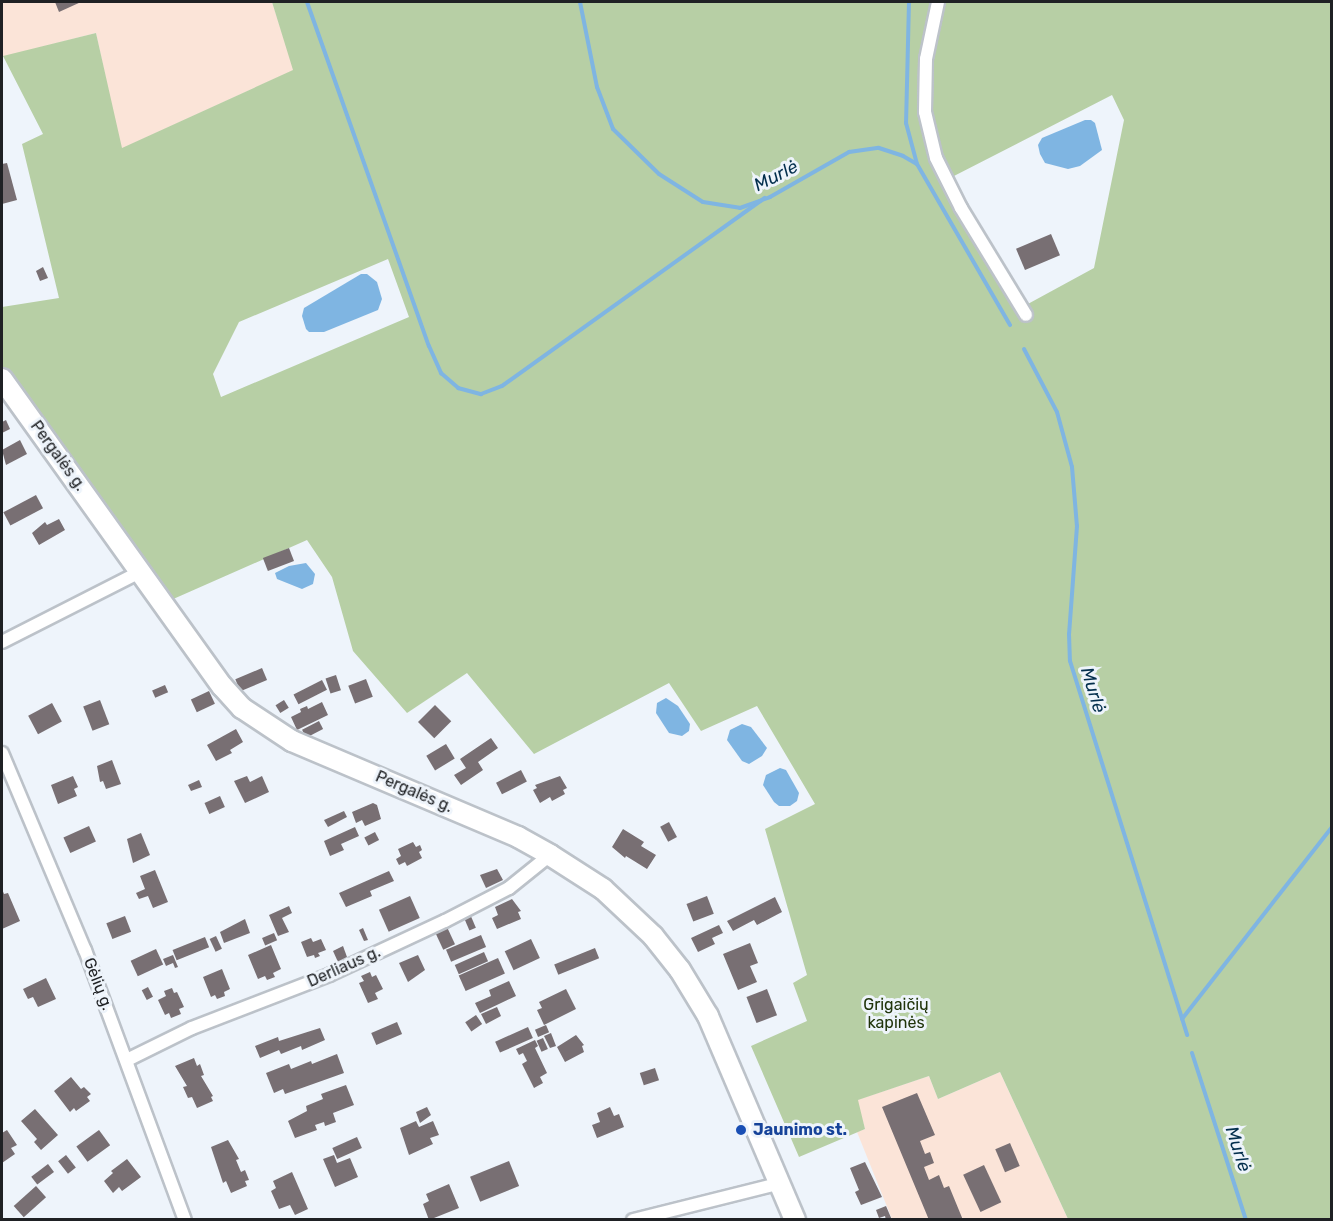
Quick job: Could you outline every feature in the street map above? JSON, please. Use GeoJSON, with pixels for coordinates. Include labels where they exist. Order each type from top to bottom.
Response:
{"type":"FeatureCollection","features":[{"type":"Feature","properties":{"kind":"main road","name":"Pergalės g."},"geometry":{"type":"LineString","coordinates":[[2,379],[142,571],[222,686],[257,720],[292,741],[509,833],[550,855],[603,889],[630,911],[680,970],[708,1016],[795,1220]]}},
{"type":"Feature","properties":{"kind":"street"},"geometry":{"type":"LineString","coordinates":[[938,2],[926,58],[925,112],[936,158],[961,208],[1026,315]]}},
{"type":"Feature","properties":{"kind":"street"},"geometry":{"type":"LineString","coordinates":[[2,642],[142,571]]}},
{"type":"Feature","properties":{"kind":"street","name":"Gėlių g."},"geometry":{"type":"LineString","coordinates":[[2,753],[85,950],[185,1220]]}},
{"type":"Feature","properties":{"kind":"street","name":"Derliaus g."},"geometry":{"type":"LineString","coordinates":[[126,1060],[192,1028],[329,975],[445,921],[509,888],[550,855]]}},
{"type":"Feature","properties":{"kind":"street"},"geometry":{"type":"LineString","coordinates":[[633,1220],[781,1183]]}},
{"type":"Feature","properties":{"kind":"shaded area"},"geometry":{"type":"Polygon","coordinates":[[[2,2],[272,2],[294,70],[121,149],[96,33],[2,57],[2,2]]]}},
{"type":"Feature","properties":{"kind":"shaded area"},"geometry":{"type":"Polygon","coordinates":[[[1000,1072],[1068,1219],[892,1219],[857,1132],[865,1129],[857,1100],[929,1076],[938,1099],[1000,1072]]]}},
{"type":"Feature","properties":{"kind":"green space","name":"Grigaičių kapinės"},"geometry":{"type":"Polygon","coordinates":[[[272,2],[1331,2],[1331,1219],[1068,1219],[1000,1072],[938,1099],[929,1076],[858,1100],[865,1129],[799,1157],[751,1046],[807,1021],[793,983],[807,975],[765,829],[815,804],[757,706],[701,731],[669,683],[534,754],[467,673],[407,713],[353,651],[332,577],[307,540],[171,600],[2,366],[2,307],[59,298],[22,144],[43,134],[3,56],[96,33],[122,148],[293,70],[272,2]],[[1112,95],[952,177],[1026,305],[1094,268],[1124,120],[1112,95]],[[388,259],[239,322],[213,374],[221,397],[409,317],[388,259]]]}},
{"type":"Feature","properties":{"kind":"water"},"geometry":{"type":"Polygon","coordinates":[[[1085,120],[1095,123],[1102,150],[1080,166],[1068,169],[1045,163],[1038,145],[1042,138],[1085,120]]]}},
{"type":"Feature","properties":{"kind":"water"},"geometry":{"type":"Polygon","coordinates":[[[361,274],[367,274],[377,282],[382,299],[378,310],[324,332],[309,332],[302,316],[304,308],[361,274]]]}},
{"type":"Feature","properties":{"kind":"water"},"geometry":{"type":"Polygon","coordinates":[[[306,563],[315,574],[313,584],[302,589],[277,579],[275,573],[289,566],[306,563]]]}},
{"type":"Feature","properties":{"kind":"water"},"geometry":{"type":"Polygon","coordinates":[[[666,698],[678,706],[690,724],[689,731],[682,736],[669,733],[656,713],[657,703],[666,698]]]}},
{"type":"Feature","properties":{"kind":"water"},"geometry":{"type":"Polygon","coordinates":[[[742,724],[751,727],[767,748],[762,756],[749,764],[742,761],[727,740],[730,730],[742,724]]]}},
{"type":"Feature","properties":{"kind":"water"},"geometry":{"type":"Polygon","coordinates":[[[780,768],[786,770],[799,793],[797,801],[790,806],[779,806],[763,785],[766,775],[780,768]]]}},
{"type":"Feature","properties":{"kind":"building"},"geometry":{"type":"Polygon","coordinates":[[[55,2],[81,2],[59,12],[55,2]]]}},
{"type":"Feature","properties":{"kind":"building"},"geometry":{"type":"Polygon","coordinates":[[[7,163],[17,200],[2,204],[2,164],[7,163]]]}},
{"type":"Feature","properties":{"kind":"building"},"geometry":{"type":"Polygon","coordinates":[[[1051,234],[1060,255],[1025,270],[1016,249],[1051,234]]]}},
{"type":"Feature","properties":{"kind":"building"},"geometry":{"type":"Polygon","coordinates":[[[43,267],[48,278],[40,281],[36,271],[43,267]]]}},
{"type":"Feature","properties":{"kind":"building"},"geometry":{"type":"Polygon","coordinates":[[[6,420],[10,429],[2,433],[2,422],[6,420]]]}},
{"type":"Feature","properties":{"kind":"building"},"geometry":{"type":"Polygon","coordinates":[[[20,440],[27,454],[6,465],[2,450],[20,440]]]}},
{"type":"Feature","properties":{"kind":"building"},"geometry":{"type":"Polygon","coordinates":[[[36,495],[43,508],[10,526],[3,512],[36,495]]]}},
{"type":"Feature","properties":{"kind":"building"},"geometry":{"type":"Polygon","coordinates":[[[59,519],[65,530],[39,545],[32,533],[45,522],[47,525],[59,519]]]}},
{"type":"Feature","properties":{"kind":"building"},"geometry":{"type":"Polygon","coordinates":[[[289,548],[294,561],[268,571],[263,558],[289,548]]]}},
{"type":"Feature","properties":{"kind":"building"},"geometry":{"type":"Polygon","coordinates":[[[262,668],[267,680],[240,691],[235,679],[262,668]]]}},
{"type":"Feature","properties":{"kind":"building"},"geometry":{"type":"Polygon","coordinates":[[[336,675],[341,690],[330,694],[326,678],[336,675]]]}},
{"type":"Feature","properties":{"kind":"building"},"geometry":{"type":"Polygon","coordinates":[[[366,679],[373,697],[355,704],[348,686],[366,679]]]}},
{"type":"Feature","properties":{"kind":"building"},"geometry":{"type":"Polygon","coordinates":[[[322,680],[327,690],[298,704],[293,695],[322,680]]]}},
{"type":"Feature","properties":{"kind":"building"},"geometry":{"type":"Polygon","coordinates":[[[165,685],[168,692],[155,698],[152,690],[165,685]]]}},
{"type":"Feature","properties":{"kind":"building"},"geometry":{"type":"Polygon","coordinates":[[[209,691],[215,704],[197,712],[191,699],[209,691]]]}},
{"type":"Feature","properties":{"kind":"building"},"geometry":{"type":"Polygon","coordinates":[[[100,700],[109,724],[93,731],[83,706],[100,700]]]}},
{"type":"Feature","properties":{"kind":"building"},"geometry":{"type":"Polygon","coordinates":[[[284,700],[289,708],[280,713],[276,705],[284,700]]]}},
{"type":"Feature","properties":{"kind":"building"},"geometry":{"type":"Polygon","coordinates":[[[322,702],[328,715],[297,730],[291,717],[301,712],[300,709],[307,706],[308,709],[322,702]]]}},
{"type":"Feature","properties":{"kind":"building"},"geometry":{"type":"Polygon","coordinates":[[[52,703],[62,722],[38,734],[28,716],[52,703]]]}},
{"type":"Feature","properties":{"kind":"building"},"geometry":{"type":"Polygon","coordinates":[[[435,705],[451,721],[434,738],[418,722],[435,705]]]}},
{"type":"Feature","properties":{"kind":"building"},"geometry":{"type":"Polygon","coordinates":[[[319,721],[323,729],[306,738],[302,730],[319,721]]]}},
{"type":"Feature","properties":{"kind":"building"},"geometry":{"type":"Polygon","coordinates":[[[236,729],[243,742],[230,750],[232,753],[216,761],[207,745],[236,729]]]}},
{"type":"Feature","properties":{"kind":"building"},"geometry":{"type":"Polygon","coordinates":[[[491,738],[498,748],[478,762],[483,770],[461,785],[454,775],[466,768],[460,759],[491,738]]]}},
{"type":"Feature","properties":{"kind":"building"},"geometry":{"type":"Polygon","coordinates":[[[446,744],[455,759],[435,770],[426,756],[446,744]]]}},
{"type":"Feature","properties":{"kind":"building"},"geometry":{"type":"Polygon","coordinates":[[[112,760],[121,784],[106,789],[103,781],[100,782],[97,766],[112,760]]]}},
{"type":"Feature","properties":{"kind":"building"},"geometry":{"type":"Polygon","coordinates":[[[521,770],[527,782],[502,794],[496,783],[521,770]]]}},
{"type":"Feature","properties":{"kind":"building"},"geometry":{"type":"Polygon","coordinates":[[[73,776],[78,787],[74,789],[77,796],[58,804],[51,785],[73,776]]]}},
{"type":"Feature","properties":{"kind":"building"},"geometry":{"type":"Polygon","coordinates":[[[247,776],[250,782],[262,776],[269,792],[245,803],[234,781],[247,776]]]}},
{"type":"Feature","properties":{"kind":"building"},"geometry":{"type":"Polygon","coordinates":[[[560,776],[567,788],[563,790],[565,794],[552,801],[550,797],[540,803],[533,790],[537,788],[535,785],[560,776]]]}},
{"type":"Feature","properties":{"kind":"building"},"geometry":{"type":"Polygon","coordinates":[[[199,780],[202,787],[191,791],[188,785],[199,780]]]}},
{"type":"Feature","properties":{"kind":"building"},"geometry":{"type":"Polygon","coordinates":[[[220,796],[225,807],[209,814],[204,803],[220,796]]]}},
{"type":"Feature","properties":{"kind":"building"},"geometry":{"type":"Polygon","coordinates":[[[373,803],[377,805],[381,819],[365,826],[362,820],[356,823],[352,812],[373,803]]]}},
{"type":"Feature","properties":{"kind":"building"},"geometry":{"type":"Polygon","coordinates":[[[344,811],[347,817],[328,827],[324,820],[344,811]]]}},
{"type":"Feature","properties":{"kind":"building"},"geometry":{"type":"Polygon","coordinates":[[[669,822],[677,837],[668,842],[660,827],[669,822]]]}},
{"type":"Feature","properties":{"kind":"building"},"geometry":{"type":"Polygon","coordinates":[[[89,826],[96,842],[70,853],[63,837],[89,826]]]}},
{"type":"Feature","properties":{"kind":"building"},"geometry":{"type":"Polygon","coordinates":[[[355,827],[359,836],[341,844],[344,850],[330,856],[324,841],[355,827]]]}},
{"type":"Feature","properties":{"kind":"building"},"geometry":{"type":"Polygon","coordinates":[[[623,829],[644,842],[641,846],[656,855],[647,869],[626,856],[625,858],[612,847],[623,829]]]}},
{"type":"Feature","properties":{"kind":"building"},"geometry":{"type":"Polygon","coordinates":[[[375,832],[379,840],[368,845],[364,837],[375,832]]]}},
{"type":"Feature","properties":{"kind":"building"},"geometry":{"type":"Polygon","coordinates":[[[141,833],[150,855],[133,863],[127,839],[141,833]]]}},
{"type":"Feature","properties":{"kind":"building"},"geometry":{"type":"Polygon","coordinates":[[[413,842],[416,847],[420,845],[422,850],[419,852],[422,858],[407,866],[405,862],[399,865],[396,859],[401,856],[398,849],[413,842]]]}},
{"type":"Feature","properties":{"kind":"building"},"geometry":{"type":"Polygon","coordinates":[[[497,869],[503,880],[486,888],[480,875],[497,869]]]}},
{"type":"Feature","properties":{"kind":"building"},"geometry":{"type":"Polygon","coordinates":[[[155,870],[168,902],[153,908],[148,896],[139,899],[136,893],[145,889],[140,876],[155,870]]]}},
{"type":"Feature","properties":{"kind":"building"},"geometry":{"type":"Polygon","coordinates":[[[389,871],[394,881],[370,891],[372,896],[346,907],[339,893],[389,871]]]}},
{"type":"Feature","properties":{"kind":"building"},"geometry":{"type":"Polygon","coordinates":[[[2,889],[4,894],[8,893],[20,921],[2,929],[2,889]]]}},
{"type":"Feature","properties":{"kind":"building"},"geometry":{"type":"Polygon","coordinates":[[[410,896],[420,918],[389,932],[379,910],[410,896]]]}},
{"type":"Feature","properties":{"kind":"building"},"geometry":{"type":"Polygon","coordinates":[[[707,896],[714,914],[693,922],[686,904],[707,896]]]}},
{"type":"Feature","properties":{"kind":"building"},"geometry":{"type":"Polygon","coordinates":[[[775,897],[782,912],[757,925],[754,920],[733,931],[727,921],[775,897]]]}},
{"type":"Feature","properties":{"kind":"building"},"geometry":{"type":"Polygon","coordinates":[[[512,899],[521,911],[518,912],[521,919],[497,929],[492,918],[498,915],[495,907],[512,899]]]}},
{"type":"Feature","properties":{"kind":"building"},"geometry":{"type":"Polygon","coordinates":[[[289,906],[292,913],[282,918],[289,932],[278,936],[269,915],[289,906]]]}},
{"type":"Feature","properties":{"kind":"building"},"geometry":{"type":"Polygon","coordinates":[[[470,914],[476,928],[469,931],[464,917],[470,914]]]}},
{"type":"Feature","properties":{"kind":"building"},"geometry":{"type":"Polygon","coordinates":[[[125,916],[131,932],[112,939],[106,923],[125,916]]]}},
{"type":"Feature","properties":{"kind":"building"},"geometry":{"type":"Polygon","coordinates":[[[245,919],[250,933],[224,943],[220,932],[245,919]]]}},
{"type":"Feature","properties":{"kind":"building"},"geometry":{"type":"Polygon","coordinates":[[[719,925],[723,933],[712,938],[715,944],[698,952],[691,938],[719,925]]]}},
{"type":"Feature","properties":{"kind":"building"},"geometry":{"type":"Polygon","coordinates":[[[447,927],[455,944],[443,950],[435,932],[447,927]]]}},
{"type":"Feature","properties":{"kind":"building"},"geometry":{"type":"Polygon","coordinates":[[[363,928],[368,940],[364,941],[359,930],[363,928]]]}},
{"type":"Feature","properties":{"kind":"building"},"geometry":{"type":"Polygon","coordinates":[[[274,933],[277,940],[265,945],[262,938],[274,933]]]}},
{"type":"Feature","properties":{"kind":"building"},"geometry":{"type":"Polygon","coordinates":[[[481,935],[486,947],[451,962],[446,950],[481,935]]]}},
{"type":"Feature","properties":{"kind":"building"},"geometry":{"type":"Polygon","coordinates":[[[216,936],[222,949],[216,952],[210,939],[216,936]]]}},
{"type":"Feature","properties":{"kind":"building"},"geometry":{"type":"Polygon","coordinates":[[[205,937],[209,947],[177,960],[173,950],[205,937]]]}},
{"type":"Feature","properties":{"kind":"building"},"geometry":{"type":"Polygon","coordinates":[[[311,938],[313,942],[321,939],[326,950],[318,953],[320,956],[315,958],[314,955],[307,957],[301,942],[311,938]]]}},
{"type":"Feature","properties":{"kind":"building"},"geometry":{"type":"Polygon","coordinates":[[[531,939],[540,958],[514,970],[505,951],[531,939]]]}},
{"type":"Feature","properties":{"kind":"building"},"geometry":{"type":"Polygon","coordinates":[[[750,943],[758,963],[750,966],[757,982],[738,990],[723,954],[750,943]]]}},
{"type":"Feature","properties":{"kind":"building"},"geometry":{"type":"Polygon","coordinates":[[[271,945],[281,969],[273,973],[275,977],[267,980],[265,976],[258,979],[248,955],[271,945]]]}},
{"type":"Feature","properties":{"kind":"building"},"geometry":{"type":"Polygon","coordinates":[[[343,946],[347,957],[338,962],[333,951],[343,946]]]}},
{"type":"Feature","properties":{"kind":"building"},"geometry":{"type":"Polygon","coordinates":[[[595,948],[599,958],[558,975],[554,964],[595,948]]]}},
{"type":"Feature","properties":{"kind":"building"},"geometry":{"type":"Polygon","coordinates":[[[156,949],[163,964],[138,976],[131,961],[156,949]]]}},
{"type":"Feature","properties":{"kind":"building"},"geometry":{"type":"Polygon","coordinates":[[[484,952],[488,961],[459,974],[455,965],[484,952]]]}},
{"type":"Feature","properties":{"kind":"building"},"geometry":{"type":"Polygon","coordinates":[[[173,955],[178,967],[175,968],[173,963],[166,966],[163,959],[173,955]]]}},
{"type":"Feature","properties":{"kind":"building"},"geometry":{"type":"Polygon","coordinates":[[[418,955],[425,970],[408,982],[399,963],[418,955]]]}},
{"type":"Feature","properties":{"kind":"building"},"geometry":{"type":"Polygon","coordinates":[[[498,958],[505,974],[466,991],[459,975],[498,958]]]}},
{"type":"Feature","properties":{"kind":"building"},"geometry":{"type":"Polygon","coordinates":[[[222,969],[230,989],[224,992],[225,996],[217,999],[215,995],[211,997],[203,977],[222,969]]]}},
{"type":"Feature","properties":{"kind":"building"},"geometry":{"type":"Polygon","coordinates":[[[370,972],[372,977],[376,975],[383,989],[375,993],[378,999],[368,1003],[359,983],[364,981],[361,976],[370,972]]]}},
{"type":"Feature","properties":{"kind":"building"},"geometry":{"type":"Polygon","coordinates":[[[46,978],[56,999],[38,1007],[33,997],[28,999],[23,989],[46,978]]]}},
{"type":"Feature","properties":{"kind":"building"},"geometry":{"type":"Polygon","coordinates":[[[509,981],[516,996],[480,1013],[475,1003],[491,996],[489,990],[509,981]]]}},
{"type":"Feature","properties":{"kind":"building"},"geometry":{"type":"Polygon","coordinates":[[[148,987],[153,997],[147,1000],[142,990],[148,987]]]}},
{"type":"Feature","properties":{"kind":"building"},"geometry":{"type":"Polygon","coordinates":[[[172,988],[174,993],[177,992],[184,1007],[179,1009],[181,1014],[171,1018],[169,1013],[165,1015],[158,1000],[166,996],[164,991],[172,988]]]}},
{"type":"Feature","properties":{"kind":"building"},"geometry":{"type":"Polygon","coordinates":[[[566,989],[576,1009],[544,1025],[537,1010],[542,1008],[539,1002],[566,989]]]}},
{"type":"Feature","properties":{"kind":"building"},"geometry":{"type":"Polygon","coordinates":[[[767,989],[777,1015],[756,1023],[746,997],[767,989]]]}},
{"type":"Feature","properties":{"kind":"building"},"geometry":{"type":"Polygon","coordinates":[[[497,1007],[501,1016],[486,1024],[481,1014],[497,1007]]]}},
{"type":"Feature","properties":{"kind":"building"},"geometry":{"type":"Polygon","coordinates":[[[476,1015],[482,1024],[471,1031],[465,1022],[476,1015]]]}},
{"type":"Feature","properties":{"kind":"building"},"geometry":{"type":"Polygon","coordinates":[[[397,1022],[402,1034],[376,1045],[371,1033],[397,1022]]]}},
{"type":"Feature","properties":{"kind":"building"},"geometry":{"type":"Polygon","coordinates":[[[546,1025],[549,1032],[538,1037],[535,1030],[546,1025]]]}},
{"type":"Feature","properties":{"kind":"building"},"geometry":{"type":"Polygon","coordinates":[[[528,1027],[533,1038],[500,1053],[495,1042],[528,1027]]]}},
{"type":"Feature","properties":{"kind":"building"},"geometry":{"type":"Polygon","coordinates":[[[320,1028],[325,1040],[302,1050],[301,1046],[281,1054],[279,1050],[260,1058],[255,1046],[278,1037],[279,1041],[320,1028]]]}},
{"type":"Feature","properties":{"kind":"building"},"geometry":{"type":"Polygon","coordinates":[[[551,1033],[556,1046],[550,1048],[544,1036],[551,1033]]]}},
{"type":"Feature","properties":{"kind":"building"},"geometry":{"type":"Polygon","coordinates":[[[576,1035],[584,1045],[582,1046],[584,1052],[565,1062],[557,1047],[576,1035]]]}},
{"type":"Feature","properties":{"kind":"building"},"geometry":{"type":"Polygon","coordinates":[[[543,1038],[548,1049],[541,1052],[537,1041],[543,1038]]]}},
{"type":"Feature","properties":{"kind":"building"},"geometry":{"type":"Polygon","coordinates":[[[535,1040],[538,1046],[535,1048],[547,1073],[540,1077],[543,1083],[534,1088],[522,1064],[527,1061],[523,1053],[519,1055],[516,1049],[535,1040]]]}},
{"type":"Feature","properties":{"kind":"building"},"geometry":{"type":"Polygon","coordinates":[[[337,1054],[344,1073],[285,1094],[283,1089],[274,1093],[266,1073],[289,1064],[291,1069],[311,1061],[312,1064],[337,1054]]]}},
{"type":"Feature","properties":{"kind":"building"},"geometry":{"type":"Polygon","coordinates":[[[194,1058],[197,1066],[200,1064],[204,1075],[201,1076],[213,1096],[211,1097],[213,1101],[197,1108],[192,1097],[188,1098],[183,1087],[187,1086],[175,1066],[194,1058]]]}},
{"type":"Feature","properties":{"kind":"building"},"geometry":{"type":"Polygon","coordinates":[[[655,1068],[659,1080],[644,1085],[640,1073],[655,1068]]]}},
{"type":"Feature","properties":{"kind":"building"},"geometry":{"type":"Polygon","coordinates":[[[71,1077],[81,1089],[84,1087],[91,1094],[87,1097],[90,1101],[76,1111],[74,1108],[70,1112],[54,1091],[71,1077]]]}},
{"type":"Feature","properties":{"kind":"building"},"geometry":{"type":"Polygon","coordinates":[[[346,1085],[354,1105],[333,1113],[336,1122],[325,1126],[324,1122],[315,1125],[317,1130],[295,1138],[288,1121],[307,1111],[306,1106],[323,1099],[321,1094],[346,1085]]]}},
{"type":"Feature","properties":{"kind":"building"},"geometry":{"type":"Polygon","coordinates":[[[917,1093],[935,1135],[920,1141],[925,1154],[930,1152],[934,1163],[924,1167],[929,1180],[939,1175],[944,1188],[949,1186],[963,1220],[929,1220],[882,1107],[917,1093]]]}},
{"type":"Feature","properties":{"kind":"building"},"geometry":{"type":"Polygon","coordinates":[[[427,1107],[431,1115],[420,1123],[416,1112],[427,1107]]]}},
{"type":"Feature","properties":{"kind":"building"},"geometry":{"type":"Polygon","coordinates":[[[610,1107],[614,1116],[619,1114],[624,1127],[597,1138],[592,1125],[600,1122],[597,1113],[610,1107]]]}},
{"type":"Feature","properties":{"kind":"building"},"geometry":{"type":"Polygon","coordinates":[[[35,1109],[58,1135],[41,1150],[34,1142],[37,1139],[21,1121],[35,1109]]]}},
{"type":"Feature","properties":{"kind":"building"},"geometry":{"type":"Polygon","coordinates":[[[416,1121],[419,1127],[433,1121],[439,1135],[430,1138],[433,1144],[409,1155],[400,1128],[416,1121]]]}},
{"type":"Feature","properties":{"kind":"building"},"geometry":{"type":"Polygon","coordinates":[[[7,1130],[17,1145],[11,1148],[15,1154],[2,1163],[2,1133],[7,1130]]]}},
{"type":"Feature","properties":{"kind":"building"},"geometry":{"type":"Polygon","coordinates":[[[99,1130],[110,1145],[88,1162],[76,1146],[99,1130]]]}},
{"type":"Feature","properties":{"kind":"building"},"geometry":{"type":"Polygon","coordinates":[[[357,1137],[362,1148],[337,1159],[332,1148],[357,1137]]]}},
{"type":"Feature","properties":{"kind":"building"},"geometry":{"type":"Polygon","coordinates":[[[228,1140],[239,1159],[236,1160],[241,1172],[245,1170],[249,1180],[245,1181],[247,1186],[231,1193],[226,1181],[223,1183],[211,1147],[228,1140]]]}},
{"type":"Feature","properties":{"kind":"building"},"geometry":{"type":"Polygon","coordinates":[[[1010,1143],[1020,1166],[1005,1172],[995,1149],[1010,1143]]]}},
{"type":"Feature","properties":{"kind":"building"},"geometry":{"type":"Polygon","coordinates":[[[66,1155],[76,1168],[68,1174],[58,1161],[66,1155]]]}},
{"type":"Feature","properties":{"kind":"building"},"geometry":{"type":"Polygon","coordinates":[[[334,1155],[337,1163],[350,1158],[358,1177],[335,1187],[323,1159],[334,1155]]]}},
{"type":"Feature","properties":{"kind":"building"},"geometry":{"type":"Polygon","coordinates":[[[127,1159],[141,1177],[122,1191],[119,1187],[113,1193],[104,1181],[113,1173],[111,1171],[127,1159]]]}},
{"type":"Feature","properties":{"kind":"building"},"geometry":{"type":"Polygon","coordinates":[[[509,1161],[519,1186],[480,1202],[470,1177],[509,1161]]]}},
{"type":"Feature","properties":{"kind":"building"},"geometry":{"type":"Polygon","coordinates":[[[865,1162],[882,1197],[861,1205],[855,1192],[859,1190],[850,1168],[865,1162]]]}},
{"type":"Feature","properties":{"kind":"building"},"geometry":{"type":"Polygon","coordinates":[[[48,1164],[54,1172],[37,1185],[31,1177],[48,1164]]]}},
{"type":"Feature","properties":{"kind":"building"},"geometry":{"type":"Polygon","coordinates":[[[984,1165],[1001,1202],[980,1212],[963,1175],[984,1165]]]}},
{"type":"Feature","properties":{"kind":"building"},"geometry":{"type":"Polygon","coordinates":[[[292,1172],[308,1209],[295,1215],[290,1205],[279,1209],[271,1191],[276,1188],[273,1181],[292,1172]]]}},
{"type":"Feature","properties":{"kind":"building"},"geometry":{"type":"Polygon","coordinates":[[[449,1184],[459,1208],[429,1220],[423,1204],[429,1201],[426,1194],[449,1184]]]}},
{"type":"Feature","properties":{"kind":"building"},"geometry":{"type":"Polygon","coordinates":[[[36,1186],[46,1197],[24,1217],[14,1206],[36,1186]]]}},
{"type":"Feature","properties":{"kind":"building"},"geometry":{"type":"Polygon","coordinates":[[[886,1206],[892,1220],[886,1220],[885,1216],[879,1218],[876,1210],[886,1206]]]}},
{"type":"Feature","properties":{"kind":"waterway"},"geometry":{"type":"LineString","coordinates":[[307,2],[429,346],[441,373],[458,388],[481,394],[502,386],[765,198]]}},
{"type":"Feature","properties":{"kind":"waterway","name":"Murlė"},"geometry":{"type":"LineString","coordinates":[[580,2],[597,87],[613,129],[659,174],[703,202],[740,208],[770,197],[849,152],[879,148],[903,156],[917,164],[1010,325]]}},
{"type":"Feature","properties":{"kind":"waterway"},"geometry":{"type":"LineString","coordinates":[[909,2],[906,123],[917,164]]}},
{"type":"Feature","properties":{"kind":"waterway","name":"Murlė"},"geometry":{"type":"LineString","coordinates":[[1024,349],[1057,412],[1072,467],[1077,526],[1069,634],[1070,661],[1187,1035]]}},
{"type":"Feature","properties":{"kind":"waterway"},"geometry":{"type":"LineString","coordinates":[[1182,1019],[1332,827]]}},
{"type":"Feature","properties":{"kind":"waterway","name":"Murlė"},"geometry":{"type":"LineString","coordinates":[[1192,1053],[1246,1220]]}},
{"type":"Feature","properties":{"kind":"place","name":"Jaunimo st."},"geometry":{"type":"Point","coordinates":[741,1130]}}]}
